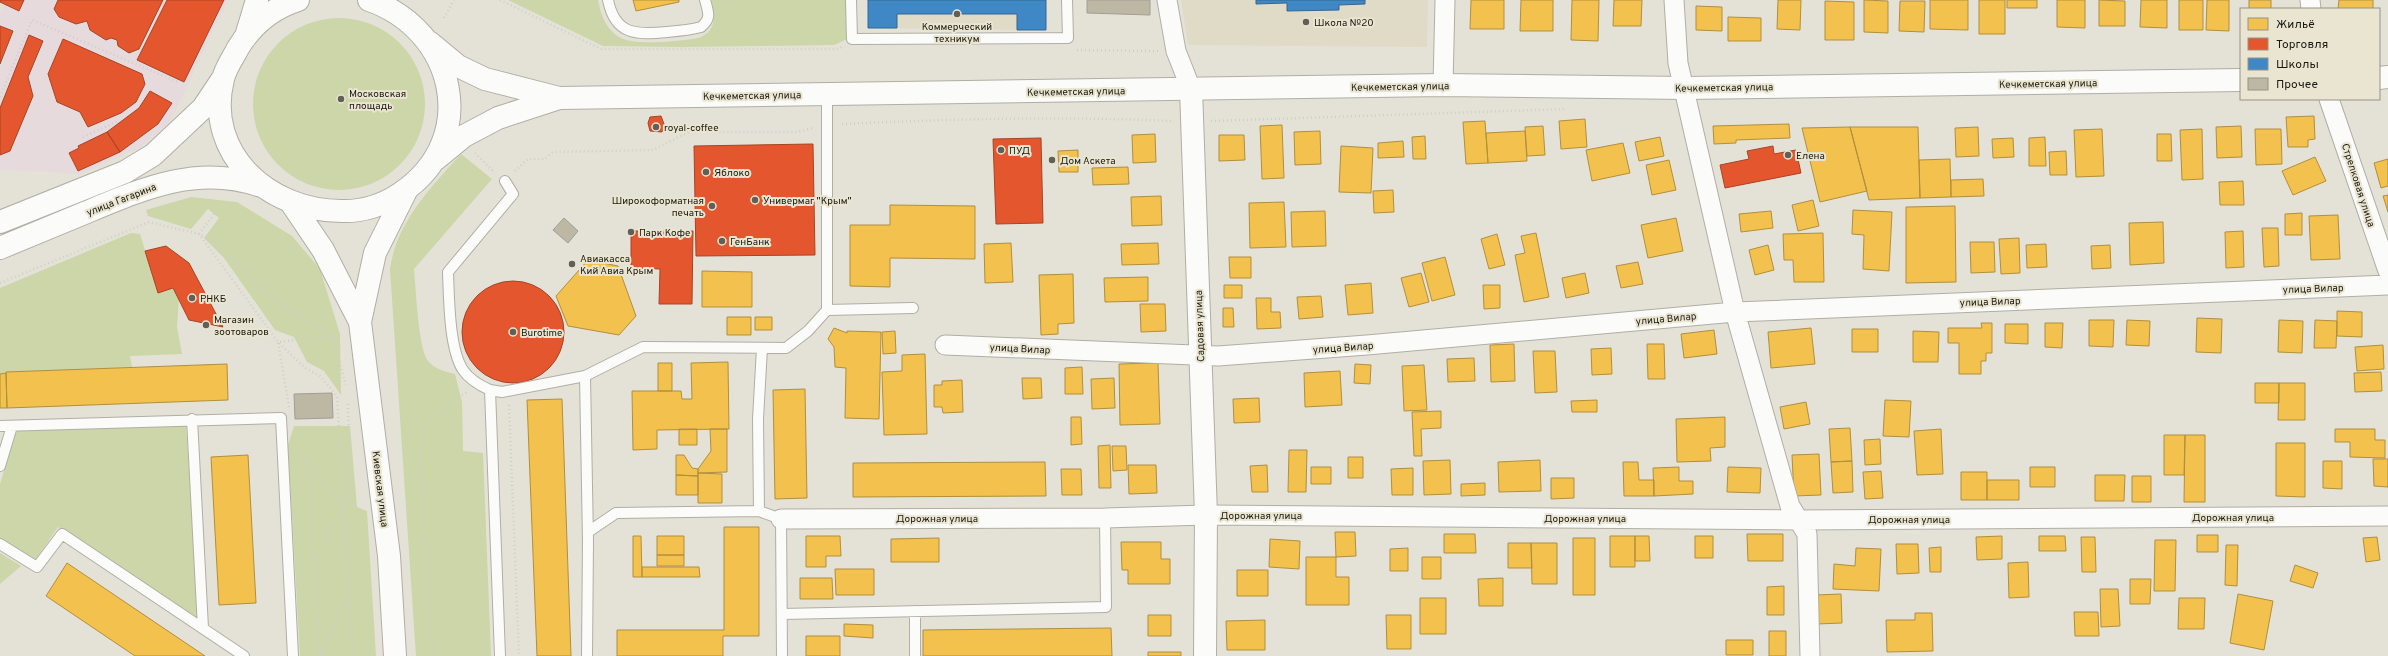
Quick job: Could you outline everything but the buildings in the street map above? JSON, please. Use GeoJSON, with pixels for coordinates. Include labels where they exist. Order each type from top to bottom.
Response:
{"type":"FeatureCollection","features":[{"type":"Feature","properties":{"kind":"main road"},"geometry":{"type":"LineString","coordinates":[[0,222],[125,172],[153,155],[203,108],[223,78],[246,36],[257,0]]}},
{"type":"Feature","properties":{"kind":"main road"},"geometry":{"type":"LineString","coordinates":[[246,36],[272,12],[298,0]]}},
{"type":"Feature","properties":{"kind":"main road"},"geometry":{"type":"LineString","coordinates":[[369,0],[390,8],[407,19]]}},
{"type":"Feature","properties":{"kind":"main road"},"geometry":{"type":"LineString","coordinates":[[223,78],[220,120],[228,146],[234,158],[248,175],[290,201],[328,210],[356,210],[383,203],[407,189],[432,163],[445,134],[449,102],[444,71],[429,42],[388,0]]}},
{"type":"Feature","properties":{"kind":"main road","name":"Кечкеметская улица"},"geometry":{"type":"LineString","coordinates":[[429,42],[458,66],[485,79],[559,98],[1443,85],[1685,88],[2240,80]]}},
{"type":"Feature","properties":{"kind":"main road","name":"Садовая улица"},"geometry":{"type":"LineString","coordinates":[[1191,89],[1206,515],[1205,656]]}},
{"type":"Feature","properties":{"kind":"main road","name":"Кечкеметская улица"},"geometry":{"type":"LineString","coordinates":[[432,163],[464,136],[498,118],[559,98]]}},
{"type":"Feature","properties":{"kind":"main road","name":"улица Гагарина"},"geometry":{"type":"LineString","coordinates":[[0,248],[148,187],[172,181],[198,178],[245,180],[270,189]]}},
{"type":"Feature","properties":{"kind":"main road","name":"Киевская улица"},"geometry":{"type":"LineString","coordinates":[[395,656],[389,556],[360,322],[375,253],[407,189]]}},
{"type":"Feature","properties":{"kind":"main road","name":"Киевская улица"},"geometry":{"type":"LineString","coordinates":[[290,201],[323,250],[360,322]]}},
{"type":"Feature","properties":{"kind":"street","name":"Садовая улица"},"geometry":{"type":"LineString","coordinates":[[1167,0],[1176,51],[1191,89]]}},
{"type":"Feature","properties":{"kind":"street"},"geometry":{"type":"LineString","coordinates":[[1443,85],[1445,0]]}},
{"type":"Feature","properties":{"kind":"street"},"geometry":{"type":"LineString","coordinates":[[1674,0],[1678,63],[1685,88],[1735,312],[1790,506],[1797,520],[1807,534],[1810,656]]}},
{"type":"Feature","properties":{"kind":"street","name":"Стрелковая улица"},"geometry":{"type":"LineString","coordinates":[[2330,100],[2388,271]]}},
{"type":"Feature","properties":{"kind":"street","name":"улица Вилар"},"geometry":{"type":"LineString","coordinates":[[945,345],[1200,357],[1367,345],[1735,312],[2388,285]]}},
{"type":"Feature","properties":{"kind":"street","name":"Дорожная улица"},"geometry":{"type":"LineString","coordinates":[[781,518],[1105,518],[1206,515],[1797,520],[2388,516]]}},
{"type":"Feature","properties":{"kind":"lane"},"geometry":{"type":"LineString","coordinates":[[608,0],[615,21],[623,28],[643,35],[701,27],[707,22],[709,16],[706,0]]}},
{"type":"Feature","properties":{"kind":"lane"},"geometry":{"type":"LineString","coordinates":[[851,0],[852,39],[1068,38],[1066,0]]}},
{"type":"Feature","properties":{"kind":"lane"},"geometry":{"type":"LineString","coordinates":[[501,178],[514,194],[448,272],[454,343],[463,370],[479,385],[490,390],[508,391],[585,376],[642,347],[786,348],[808,331],[827,310],[827,94]]}},
{"type":"Feature","properties":{"kind":"lane"},"geometry":{"type":"LineString","coordinates":[[827,310],[913,308]]}},
{"type":"Feature","properties":{"kind":"lane"},"geometry":{"type":"LineString","coordinates":[[759,511],[758,419],[762,348]]}},
{"type":"Feature","properties":{"kind":"lane"},"geometry":{"type":"LineString","coordinates":[[585,376],[588,532],[588,656]]}},
{"type":"Feature","properties":{"kind":"lane"},"geometry":{"type":"LineString","coordinates":[[490,390],[500,656]]}},
{"type":"Feature","properties":{"kind":"lane"},"geometry":{"type":"LineString","coordinates":[[0,426],[192,419],[281,418],[293,656]]}},
{"type":"Feature","properties":{"kind":"lane"},"geometry":{"type":"LineString","coordinates":[[192,419],[203,628]]}},
{"type":"Feature","properties":{"kind":"lane"},"geometry":{"type":"LineString","coordinates":[[0,466],[12,426]]}},
{"type":"Feature","properties":{"kind":"lane"},"geometry":{"type":"LineString","coordinates":[[588,532],[616,513],[759,511],[781,518],[782,656]]}},
{"type":"Feature","properties":{"kind":"lane"},"geometry":{"type":"LineString","coordinates":[[782,614],[1106,607],[1105,518]]}},
{"type":"Feature","properties":{"kind":"lane"},"geometry":{"type":"LineString","coordinates":[[0,544],[37,567],[62,534],[244,656]]}},
{"type":"Feature","properties":{"kind":"lane"},"geometry":{"type":"LineString","coordinates":[[915,611],[915,656]]}},
{"type":"Feature","properties":{"kind":"path"},"geometry":{"type":"LineString","coordinates":[[444,18],[454,0]]}},
{"type":"Feature","properties":{"kind":"path"},"geometry":{"type":"LineString","coordinates":[[0,97],[32,20],[178,82]]}},
{"type":"Feature","properties":{"kind":"path"},"geometry":{"type":"LineString","coordinates":[[1068,38],[1069,50],[1176,51]]}},
{"type":"Feature","properties":{"kind":"path"},"geometry":{"type":"LineString","coordinates":[[1192,122],[1569,109]]}},
{"type":"Feature","properties":{"kind":"path"},"geometry":{"type":"LineString","coordinates":[[83,136],[118,121]]}},
{"type":"Feature","properties":{"kind":"path"},"geometry":{"type":"LineString","coordinates":[[475,153],[501,178]]}},
{"type":"Feature","properties":{"kind":"path"},"geometry":{"type":"LineString","coordinates":[[199,234],[214,214]]}},
{"type":"Feature","properties":{"kind":"path"},"geometry":{"type":"LineString","coordinates":[[0,283],[149,222],[199,234],[209,239],[278,303],[332,336],[347,390]]}},
{"type":"Feature","properties":{"kind":"path"},"geometry":{"type":"LineString","coordinates":[[199,234],[278,342],[305,368],[320,376],[337,396],[353,656]]}},
{"type":"Feature","properties":{"kind":"path"},"geometry":{"type":"LineString","coordinates":[[278,342],[332,336]]}},
{"type":"Feature","properties":{"kind":"path"},"geometry":{"type":"LineString","coordinates":[[278,342],[291,405],[281,418],[297,451],[344,506]]}},
{"type":"Feature","properties":{"kind":"path"},"geometry":{"type":"LineString","coordinates":[[432,656],[419,443],[424,427],[451,402],[479,385]]}},
{"type":"Feature","properties":{"kind":"path"},"geometry":{"type":"LineString","coordinates":[[508,391],[519,656]]}},
{"type":"Feature","properties":{"kind":"path"},"geometry":{"type":"LineString","coordinates":[[348,397],[351,507]]}},
{"type":"Feature","properties":{"kind":"path"},"geometry":{"type":"LineString","coordinates":[[306,462],[319,656]]}},
{"type":"Feature","properties":{"kind":"path"},"geometry":{"type":"LineString","coordinates":[[313,560],[344,506]]}},
{"type":"Feature","properties":{"kind":"path"},"geometry":{"type":"LineString","coordinates":[[319,656],[349,596]]}},
{"type":"Feature","properties":{"kind":"shaded area"},"geometry":{"type":"Polygon","coordinates":[[[6,0],[228,0],[170,122],[141,147],[81,174],[0,170],[0,14],[6,0]]]}},
{"type":"Feature","properties":{"kind":"shaded area","name":"Коммерческий техникум"},"geometry":{"type":"Polygon","coordinates":[[[868,0],[1046,0],[1046,30],[868,28],[868,0]]]}},
{"type":"Feature","properties":{"kind":"shaded area","name":"Школа №20"},"geometry":{"type":"Polygon","coordinates":[[[1181,0],[1428,0],[1427,47],[1188,45],[1181,0]]]}},
{"type":"Feature","properties":{"kind":"green space"},"geometry":{"type":"Polygon","coordinates":[[[508,0],[598,0],[605,22],[616,35],[628,40],[647,42],[690,39],[705,35],[712,27],[714,19],[711,0],[847,0],[847,39],[834,45],[680,47],[603,46],[508,0]]]}},
{"type":"Feature","properties":{"kind":"green space","name":"Московская площадь"},"geometry":{"type":"Polygon","coordinates":[[[339,18],[356,20],[372,25],[387,33],[400,43],[410,56],[418,71],[423,87],[425,104],[423,121],[418,137],[410,152],[400,165],[387,175],[372,183],[356,188],[339,190],[322,188],[306,183],[291,175],[278,165],[268,152],[260,137],[255,121],[253,104],[255,87],[260,71],[268,56],[278,43],[291,33],[306,25],[322,20],[339,18]]]}},
{"type":"Feature","properties":{"kind":"green space"},"geometry":{"type":"Polygon","coordinates":[[[461,154],[492,179],[414,269],[420,331],[425,354],[428,361],[440,370],[455,374],[462,402],[463,451],[483,453],[491,656],[416,656],[390,269],[399,236],[407,221],[438,179],[461,154]]]}},
{"type":"Feature","properties":{"kind":"green space"},"geometry":{"type":"Polygon","coordinates":[[[191,197],[237,202],[292,236],[320,269],[340,334],[341,395],[324,371],[307,362],[294,337],[275,330],[224,258],[204,238],[219,218],[208,209],[191,229],[148,216],[146,210],[191,197]]]}},
{"type":"Feature","properties":{"kind":"green space"},"geometry":{"type":"Polygon","coordinates":[[[131,233],[140,234],[158,292],[173,288],[179,299],[177,327],[182,354],[130,356],[132,367],[0,373],[0,288],[131,233]]]}},
{"type":"Feature","properties":{"kind":"green space"},"geometry":{"type":"Polygon","coordinates":[[[186,426],[199,622],[58,527],[35,560],[0,539],[0,484],[17,430],[186,426]]]}},
{"type":"Feature","properties":{"kind":"green space"},"geometry":{"type":"Polygon","coordinates":[[[294,426],[350,426],[357,507],[367,511],[376,656],[300,656],[288,445],[294,426]]]}},
{"type":"Feature","properties":{"kind":"green space"},"geometry":{"type":"Polygon","coordinates":[[[0,553],[21,566],[0,584],[0,553]]]}},
{"type":"Feature","properties":{"kind":"place","name":"Коммерческий техникум"},"geometry":{"type":"Point","coordinates":[957,14]}},
{"type":"Feature","properties":{"kind":"place","name":"Школа №20"},"geometry":{"type":"Point","coordinates":[1306,22]}},
{"type":"Feature","properties":{"kind":"place","name":"Московская площадь"},"geometry":{"type":"Point","coordinates":[341,99]}},
{"type":"Feature","properties":{"kind":"place","name":"royal-coffee"},"geometry":{"type":"Point","coordinates":[656,127]}},
{"type":"Feature","properties":{"kind":"place","name":"ПУД"},"geometry":{"type":"Point","coordinates":[1001,150]}},
{"type":"Feature","properties":{"kind":"place","name":"Елена"},"geometry":{"type":"Point","coordinates":[1788,155]}},
{"type":"Feature","properties":{"kind":"place","name":"Дом Аскета"},"geometry":{"type":"Point","coordinates":[1052,160]}},
{"type":"Feature","properties":{"kind":"place","name":"Яблоко"},"geometry":{"type":"Point","coordinates":[706,172]}},
{"type":"Feature","properties":{"kind":"place","name":"Универмаг \"Крым\""},"geometry":{"type":"Point","coordinates":[755,200]}},
{"type":"Feature","properties":{"kind":"place","name":"Широкоформатная печать"},"geometry":{"type":"Point","coordinates":[712,206]}},
{"type":"Feature","properties":{"kind":"place","name":"Парк Кофе"},"geometry":{"type":"Point","coordinates":[631,232]}},
{"type":"Feature","properties":{"kind":"place","name":"ГенБанк"},"geometry":{"type":"Point","coordinates":[722,241]}},
{"type":"Feature","properties":{"kind":"place","name":"Авиакасса Кий Авиа Крым"},"geometry":{"type":"Point","coordinates":[572,264]}},
{"type":"Feature","properties":{"kind":"place","name":"РНКБ"},"geometry":{"type":"Point","coordinates":[192,298]}},
{"type":"Feature","properties":{"kind":"place","name":"Магазин зоотоваров"},"geometry":{"type":"Point","coordinates":[206,325]}},
{"type":"Feature","properties":{"kind":"place","name":"Burotime"},"geometry":{"type":"Point","coordinates":[513,332]}}]}
